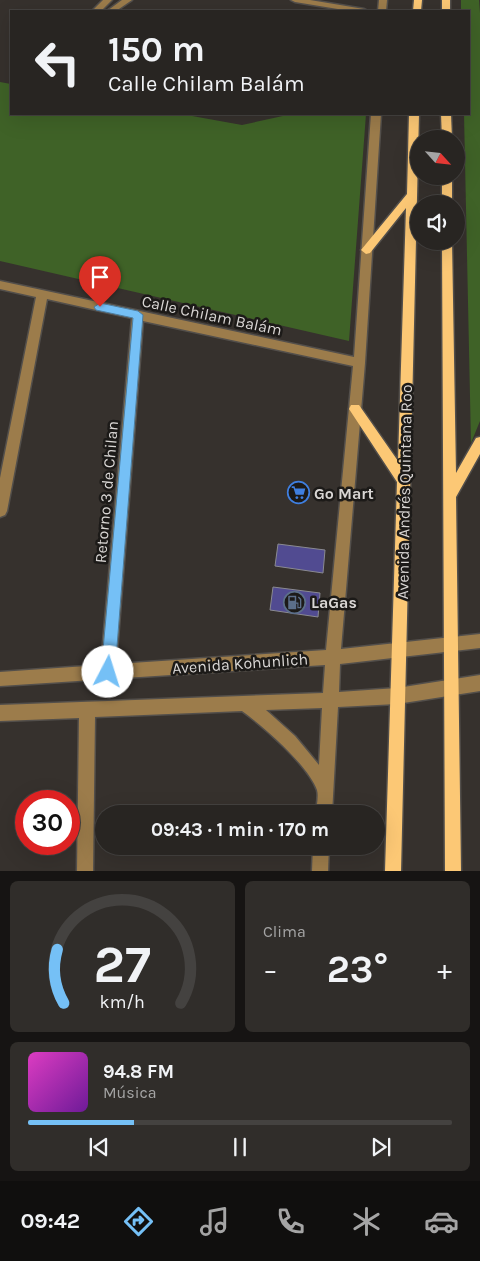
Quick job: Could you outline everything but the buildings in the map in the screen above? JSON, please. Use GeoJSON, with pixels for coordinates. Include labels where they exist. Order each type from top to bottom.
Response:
{"type":"FeatureCollection","features":[{"type":"Feature","properties":{"kind":"main road","name":"Avenida Andrés Quintana Roo"},"geometry":{"type":"LineString","coordinates":[[392,871],[400,651],[414,115]]}},
{"type":"Feature","properties":{"kind":"main road"},"geometry":{"type":"LineString","coordinates":[[446,115],[447,130]]}},
{"type":"Feature","properties":{"kind":"main road"},"geometry":{"type":"LineString","coordinates":[[366,250],[412,194]]}},
{"type":"Feature","properties":{"kind":"main road"},"geometry":{"type":"LineString","coordinates":[[448,250],[453,871]]}},
{"type":"Feature","properties":{"kind":"main road"},"geometry":{"type":"LineString","coordinates":[[355,409],[404,481]]}},
{"type":"Feature","properties":{"kind":"main road"},"geometry":{"type":"LineString","coordinates":[[450,495],[480,442]]}},
{"type":"Feature","properties":{"kind":"street"},"geometry":{"type":"LineString","coordinates":[[97,10],[108,0]]}},
{"type":"Feature","properties":{"kind":"street"},"geometry":{"type":"LineString","coordinates":[[113,10],[128,0]]}},
{"type":"Feature","properties":{"kind":"street"},"geometry":{"type":"LineString","coordinates":[[295,0],[358,10]]}},
{"type":"Feature","properties":{"kind":"street"},"geometry":{"type":"LineString","coordinates":[[324,805],[332,700],[332,657],[359,363],[376,115]]}},
{"type":"Feature","properties":{"kind":"street"},"geometry":{"type":"LineString","coordinates":[[0,298],[2,286]]}},
{"type":"Feature","properties":{"kind":"street","name":"Calle Chilam Balám"},"geometry":{"type":"LineString","coordinates":[[2,286],[359,363]]}},
{"type":"Feature","properties":{"kind":"street"},"geometry":{"type":"LineString","coordinates":[[0,511],[42,294]]}},
{"type":"Feature","properties":{"kind":"street","name":"Retorno 3 de Chilan"},"geometry":{"type":"LineString","coordinates":[[108,672],[138,315]]}},
{"type":"Feature","properties":{"kind":"street","name":"Avenida Kohunlich"},"geometry":{"type":"LineString","coordinates":[[0,679],[332,657],[480,641]]}},
{"type":"Feature","properties":{"kind":"street"},"geometry":{"type":"LineString","coordinates":[[0,713],[397,696],[480,683]]}},
{"type":"Feature","properties":{"kind":"street"},"geometry":{"type":"LineString","coordinates":[[243,703],[275,726],[289,740],[306,760],[325,789]]}},
{"type":"Feature","properties":{"kind":"street"},"geometry":{"type":"LineString","coordinates":[[85,871],[87,709]]}},
{"type":"Feature","properties":{"kind":"street"},"geometry":{"type":"LineString","coordinates":[[320,871],[321,855]]}},
{"type":"Feature","properties":{"kind":"green space"},"geometry":{"type":"Polygon","coordinates":[[[461,0],[479,0],[480,421],[471,443],[464,115],[470,115],[470,10],[461,10],[461,0]]]}},
{"type":"Feature","properties":{"kind":"green space"},"geometry":{"type":"Polygon","coordinates":[[[0,82],[10,84],[10,115],[187,115],[242,125],[287,115],[366,115],[349,341],[0,261],[0,82]]]}},
{"type":"Feature","properties":{"kind":"place","name":"Go Mart"},"geometry":{"type":"Point","coordinates":[298,493]}},
{"type":"Feature","properties":{"kind":"place","name":"LaGas"},"geometry":{"type":"Point","coordinates":[295,602]}},
{"type":"Feature","properties":{"kind":"route"},"geometry":{"type":"LineString","coordinates":[[100,307],[138,315],[108,672]]}}]}
